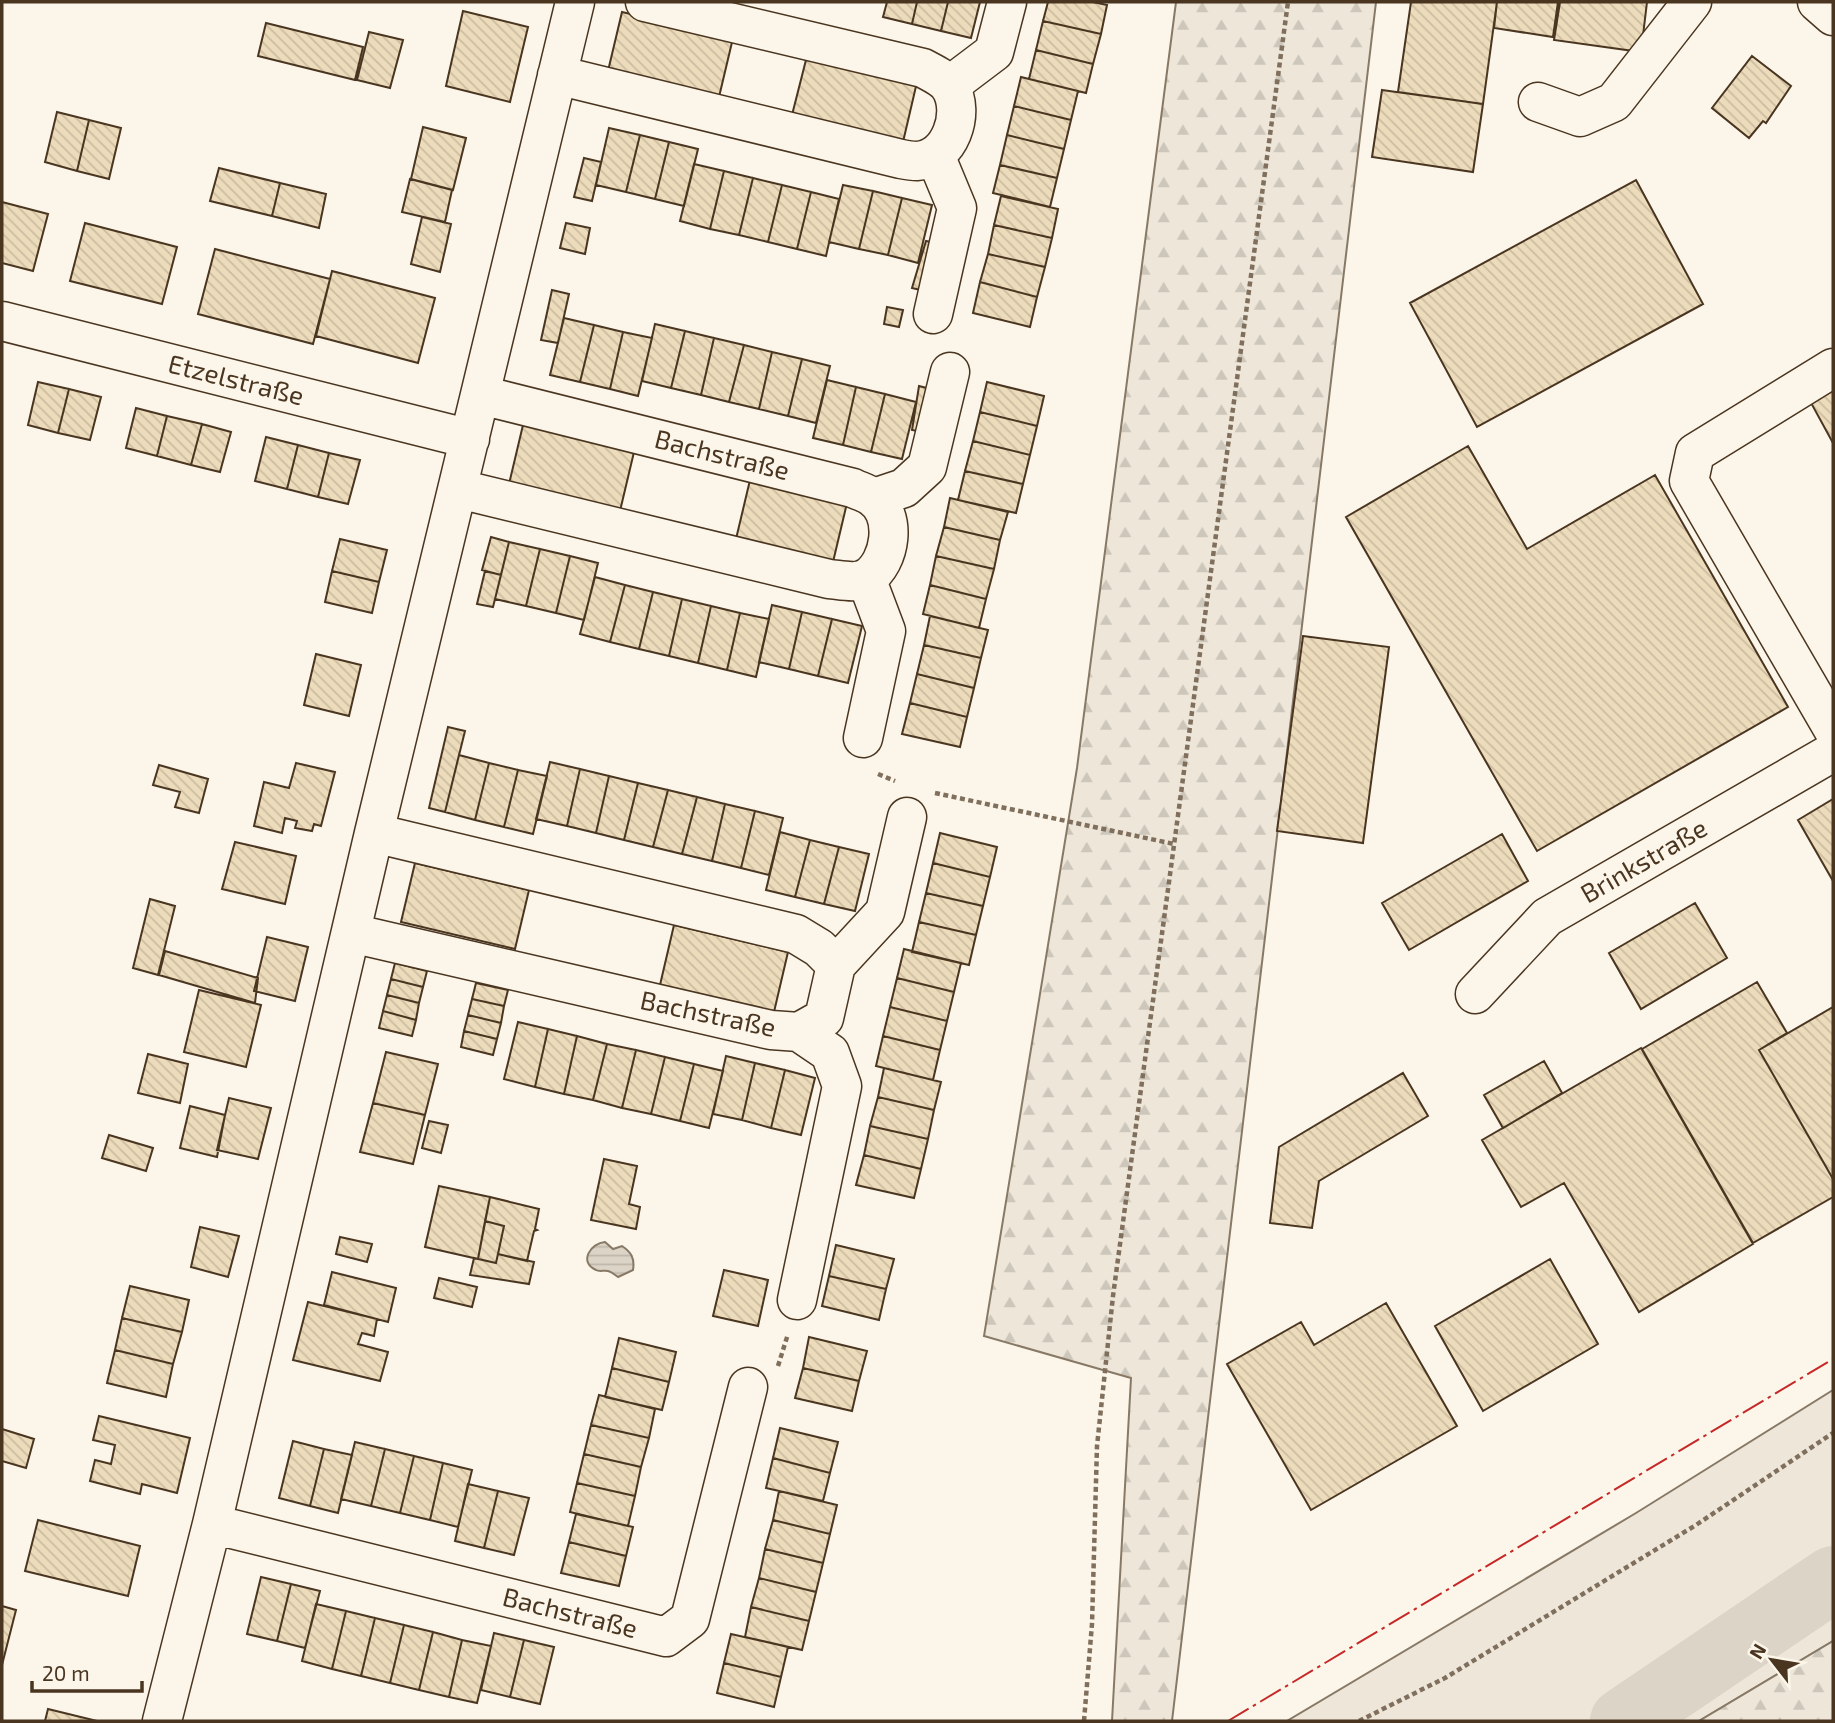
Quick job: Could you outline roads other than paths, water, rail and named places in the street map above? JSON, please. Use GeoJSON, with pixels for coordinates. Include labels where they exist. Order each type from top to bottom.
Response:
{"type":"FeatureCollection","features":[{"type":"Feature","properties":{"kind":"street"},"geometry":{"type":"LineString","coordinates":[[162,1721],[212,1524],[374,833],[575,2]]}},
{"type":"Feature","properties":{"kind":"street"},"geometry":{"type":"LineString","coordinates":[[557,75],[901,159],[919,161],[935,155],[948,142],[958,111],[949,86],[923,68],[645,2]]}},
{"type":"Feature","properties":{"kind":"street"},"geometry":{"type":"LineString","coordinates":[[949,86],[994,52],[1007,2]]}},
{"type":"Feature","properties":{"kind":"street"},"geometry":{"type":"LineString","coordinates":[[1538,102],[1580,117],[1614,102],[1692,2]]}},
{"type":"Feature","properties":{"kind":"street"},"geometry":{"type":"LineString","coordinates":[[1817,2],[1833,16]]}},
{"type":"Feature","properties":{"kind":"street"},"geometry":{"type":"LineString","coordinates":[[933,314],[957,208],[935,155]]}},
{"type":"Feature","properties":{"kind":"street","name":"Etzelstraße"},"geometry":{"type":"LineString","coordinates":[[2,321],[470,439]]}},
{"type":"Feature","properties":{"kind":"street"},"geometry":{"type":"LineString","coordinates":[[1833,369],[1695,453],[1689,481],[1833,729]]}},
{"type":"Feature","properties":{"kind":"street"},"geometry":{"type":"LineString","coordinates":[[459,489],[829,579],[853,582],[866,578],[883,559],[890,531],[886,512],[874,498],[904,488],[927,467],[950,372]]}},
{"type":"Feature","properties":{"kind":"street","name":"Bachstraße"},"geometry":{"type":"LineString","coordinates":[[481,395],[853,488],[874,498]]}},
{"type":"Feature","properties":{"kind":"street"},"geometry":{"type":"LineString","coordinates":[[863,738],[886,631],[866,578]]}},
{"type":"Feature","properties":{"kind":"street","name":"Brinkstraße"},"geometry":{"type":"LineString","coordinates":[[1475,994],[1547,917],[1833,752]]}},
{"type":"Feature","properties":{"kind":"street"},"geometry":{"type":"LineString","coordinates":[[374,833],[796,934],[819,948],[836,965],[885,912],[909,803]]}},
{"type":"Feature","properties":{"kind":"street","name":"Bachstraße"},"geometry":{"type":"LineString","coordinates":[[351,933],[771,1030],[799,1032],[824,1018],[836,965]]}},
{"type":"Feature","properties":{"kind":"street"},"geometry":{"type":"LineString","coordinates":[[797,1300],[842,1086],[830,1053],[799,1032]]}},
{"type":"Feature","properties":{"kind":"street","name":"Bachstraße"},"geometry":{"type":"LineString","coordinates":[[212,1524],[666,1637],[690,1619],[748,1387]]}},
{"type":"Feature","properties":{"kind":"waterway"},"geometry":{"type":"LineString","coordinates":[[1623,1721],[1833,1579]]}}]}
